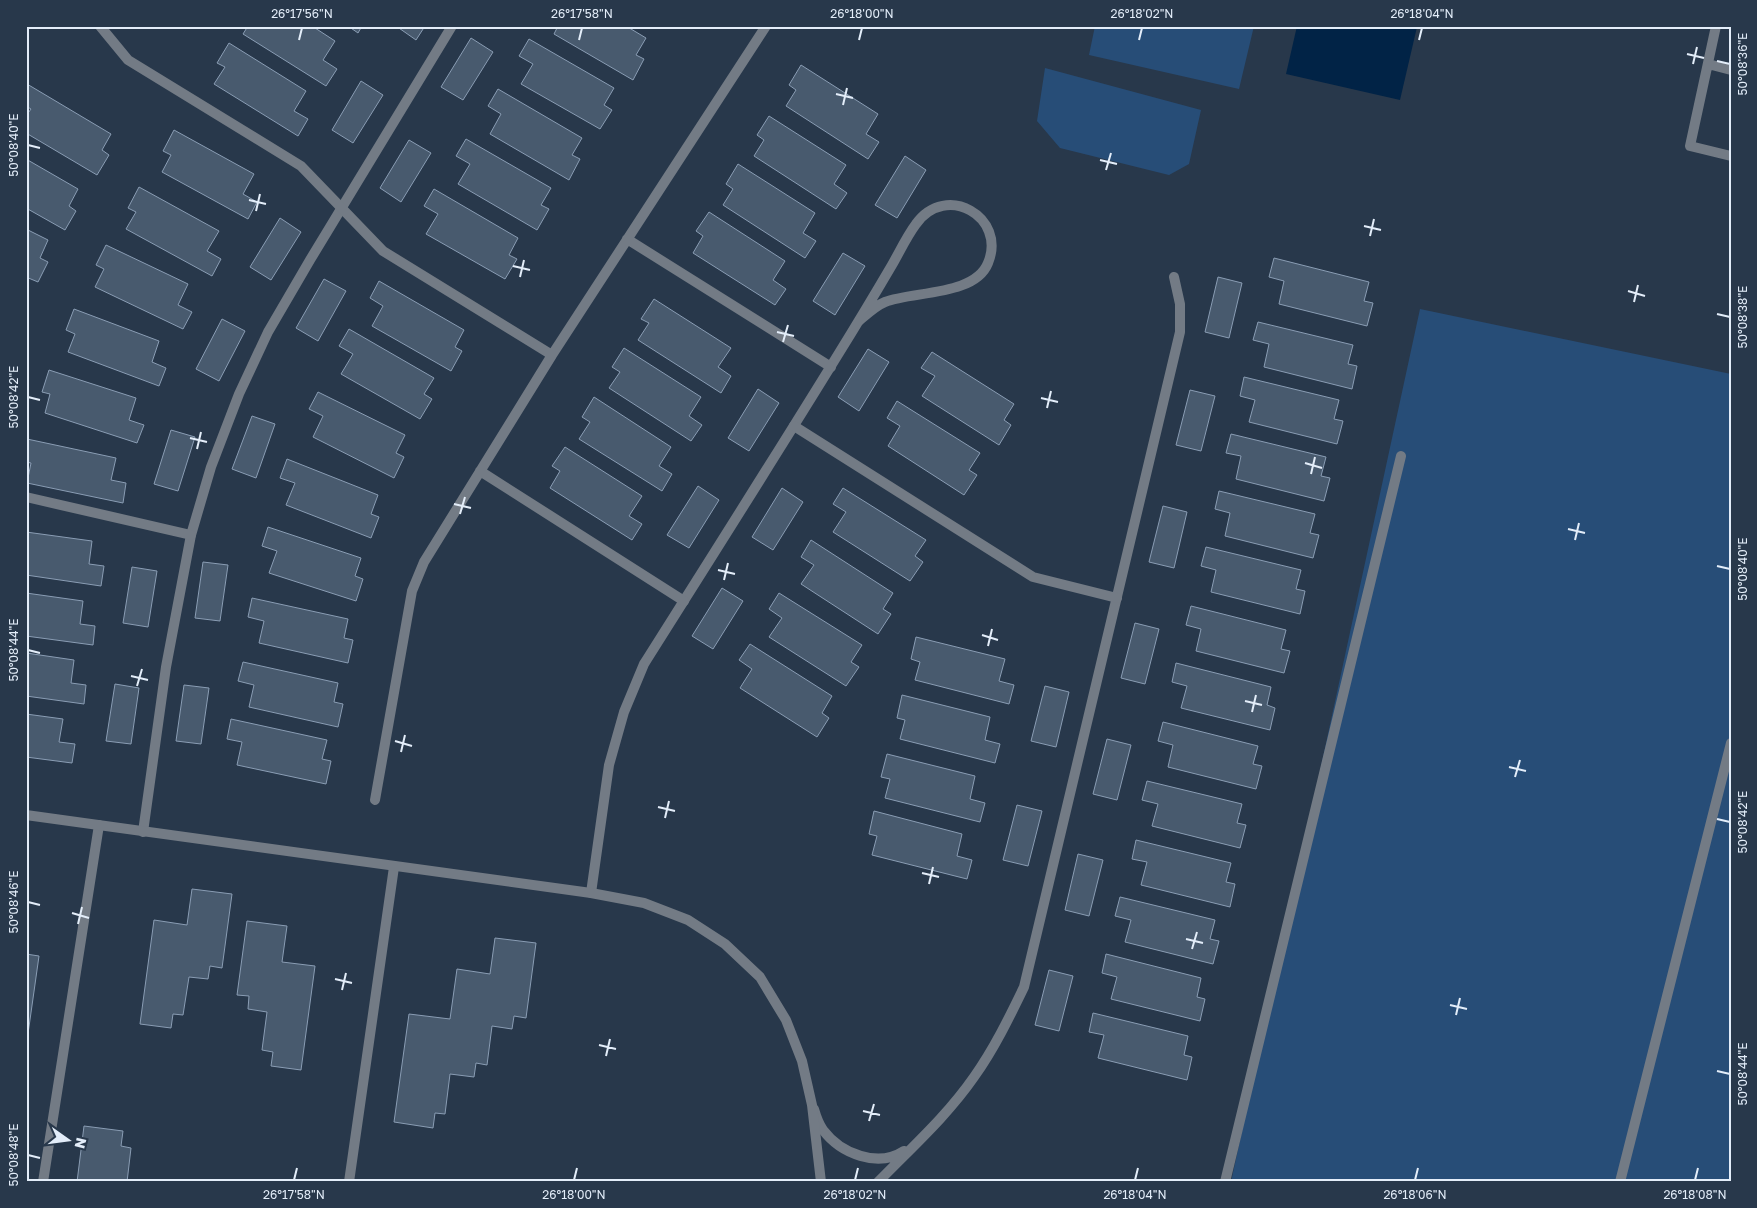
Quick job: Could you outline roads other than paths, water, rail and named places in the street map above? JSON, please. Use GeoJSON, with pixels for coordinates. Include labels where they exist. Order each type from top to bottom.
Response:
{"type":"FeatureCollection","features":[{"type":"Feature","properties":{"kind":"street"},"geometry":{"type":"LineString","coordinates":[[100,26],[128,60],[301,166],[383,252],[552,355]]}},
{"type":"Feature","properties":{"kind":"street"},"geometry":{"type":"LineString","coordinates":[[143,832],[166,667],[191,534],[211,467],[239,394],[268,332],[452,26]]}},
{"type":"Feature","properties":{"kind":"street"},"geometry":{"type":"LineString","coordinates":[[375,800],[412,592],[424,562],[552,355],[766,26]]}},
{"type":"Feature","properties":{"kind":"street"},"geometry":{"type":"LineString","coordinates":[[1716,26],[1690,146],[1731,156]]}},
{"type":"Feature","properties":{"kind":"street"},"geometry":{"type":"LineString","coordinates":[[1708,64],[1731,70]]}},
{"type":"Feature","properties":{"kind":"street"},"geometry":{"type":"LineString","coordinates":[[590,893],[609,765],[624,712],[644,664],[831,367],[917,222],[931,210],[948,205],[963,206],[984,223],[990,237],[991,249],[988,264],[979,276],[967,284],[885,302],[872,309],[859,321]]}},
{"type":"Feature","properties":{"kind":"street"},"geometry":{"type":"LineString","coordinates":[[627,239],[831,367]]}},
{"type":"Feature","properties":{"kind":"street"},"geometry":{"type":"LineString","coordinates":[[878,1182],[941,1117],[974,1078],[1002,1035],[1024,987],[1180,332],[1180,304],[1174,277]]}},
{"type":"Feature","properties":{"kind":"street"},"geometry":{"type":"LineString","coordinates":[[794,426],[1033,577],[1116,598]]}},
{"type":"Feature","properties":{"kind":"street"},"geometry":{"type":"LineString","coordinates":[[1225,1182],[1401,456]]}},
{"type":"Feature","properties":{"kind":"street"},"geometry":{"type":"LineString","coordinates":[[480,471],[684,601]]}},
{"type":"Feature","properties":{"kind":"street"},"geometry":{"type":"LineString","coordinates":[[26,497],[191,534]]}},
{"type":"Feature","properties":{"kind":"street"},"geometry":{"type":"LineString","coordinates":[[1620,1182],[1731,743]]}},
{"type":"Feature","properties":{"kind":"street"},"geometry":{"type":"LineString","coordinates":[[26,815],[590,893],[644,903],[688,920],[725,944],[760,977],[786,1020],[802,1060],[812,1105],[820,1182]]}},
{"type":"Feature","properties":{"kind":"street"},"geometry":{"type":"LineString","coordinates":[[43,1182],[99,825]]}},
{"type":"Feature","properties":{"kind":"street"},"geometry":{"type":"LineString","coordinates":[[349,1182],[394,867]]}},
{"type":"Feature","properties":{"kind":"street"},"geometry":{"type":"LineString","coordinates":[[812,1105],[822,1129],[841,1148],[854,1154],[869,1158],[884,1158],[899,1155],[916,1143]]}}]}
